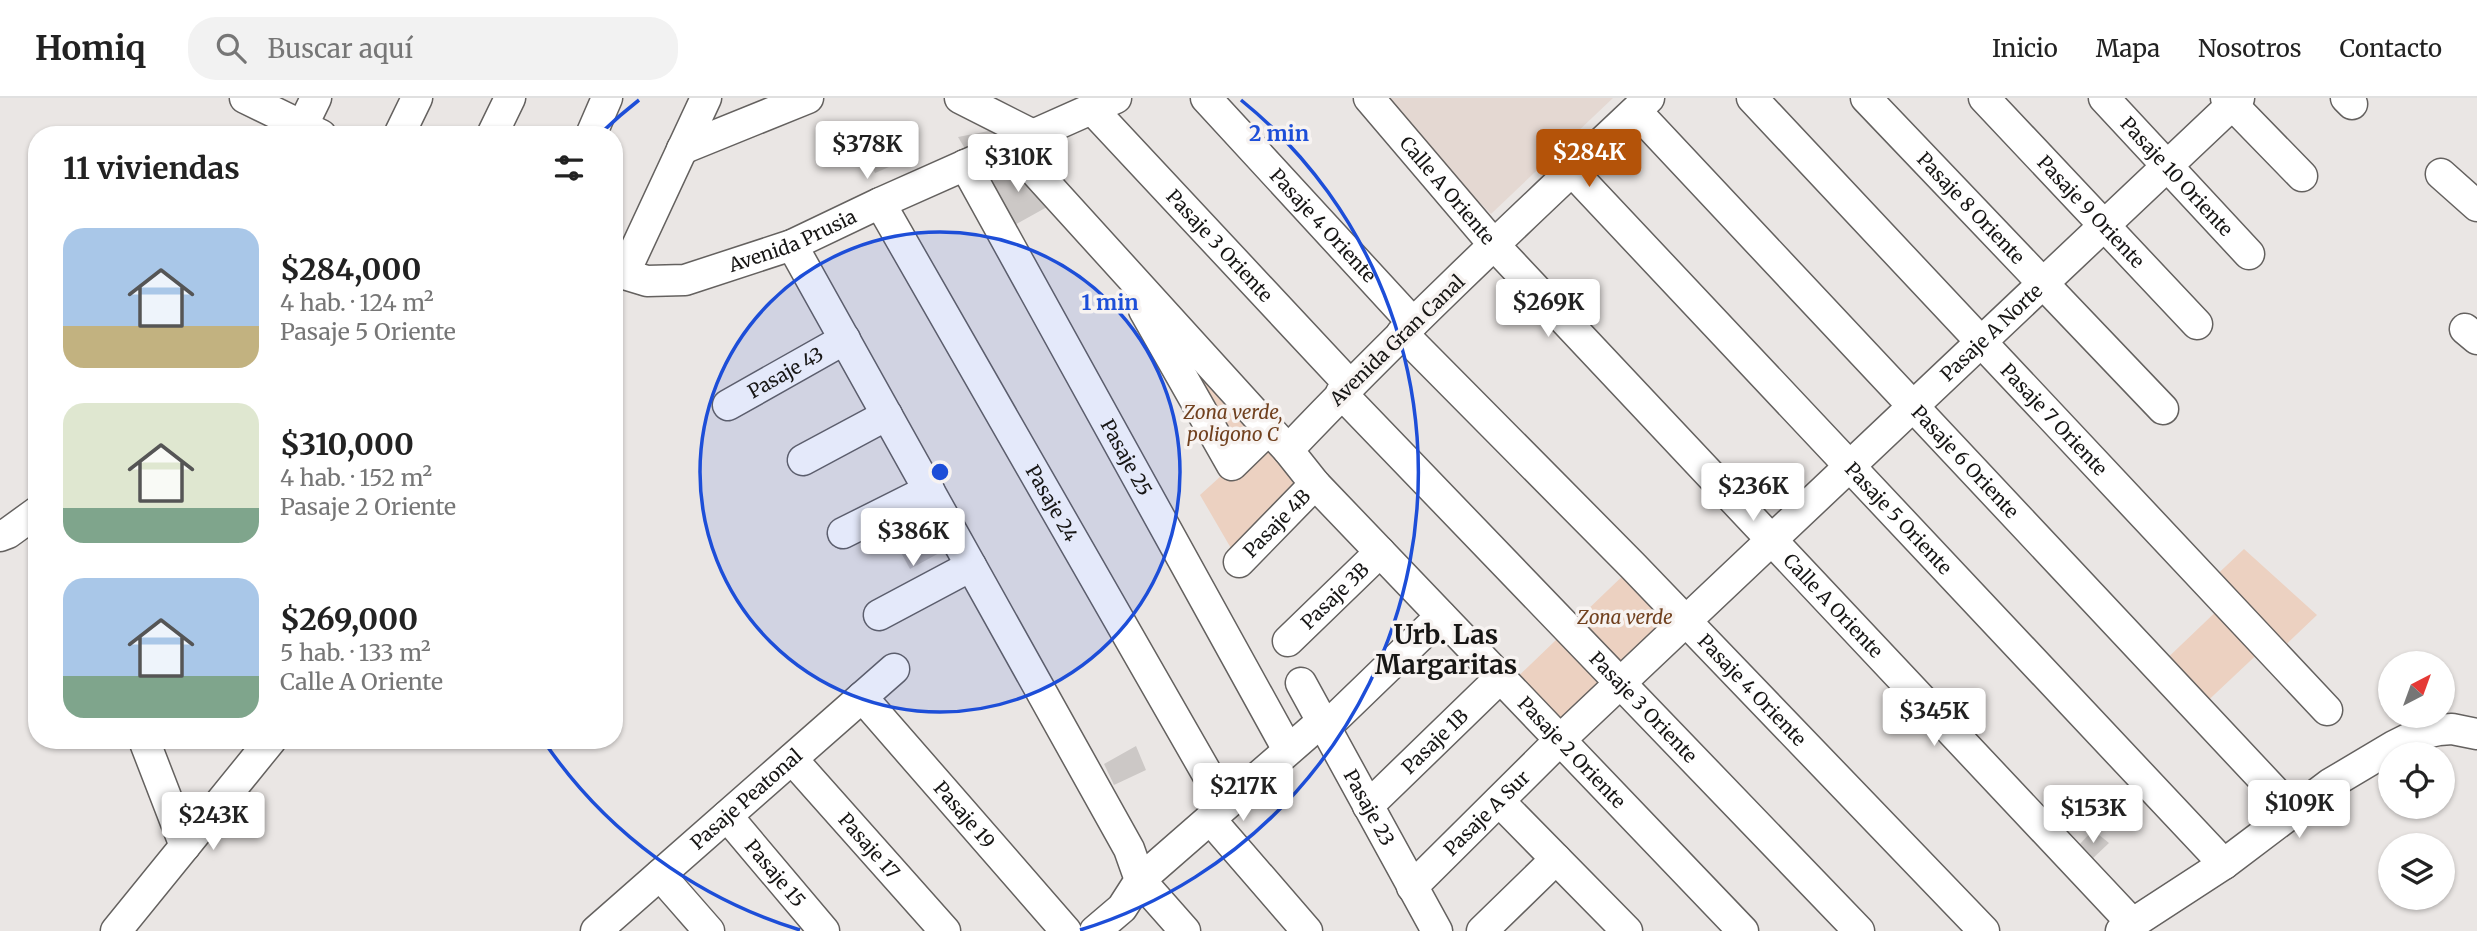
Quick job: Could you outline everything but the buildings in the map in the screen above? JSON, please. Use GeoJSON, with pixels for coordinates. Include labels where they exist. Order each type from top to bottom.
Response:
{"type":"FeatureCollection","features":[{"type":"Feature","properties":{"kind":"street"},"geometry":{"type":"LineString","coordinates":[[245,98],[296,126]]}},
{"type":"Feature","properties":{"kind":"street"},"geometry":{"type":"LineString","coordinates":[[309,126],[316,98]]}},
{"type":"Feature","properties":{"kind":"street"},"geometry":{"type":"LineString","coordinates":[[403,126],[417,98]]}},
{"type":"Feature","properties":{"kind":"street"},"geometry":{"type":"LineString","coordinates":[[496,126],[510,98]]}},
{"type":"Feature","properties":{"kind":"street"},"geometry":{"type":"LineString","coordinates":[[595,126],[607,98]]}},
{"type":"Feature","properties":{"kind":"street"},"geometry":{"type":"LineString","coordinates":[[623,264],[706,98]]}},
{"type":"Feature","properties":{"kind":"street"},"geometry":{"type":"LineString","coordinates":[[682,149],[808,98]]}},
{"type":"Feature","properties":{"kind":"street"},"geometry":{"type":"LineString","coordinates":[[960,98],[1022,140]]}},
{"type":"Feature","properties":{"kind":"street","name":"Pasaje 4 Oriente"},"geometry":{"type":"LineString","coordinates":[[1206,98],[1408,328],[1984,931]]}},
{"type":"Feature","properties":{"kind":"street","name":"Calle A Oriente"},"geometry":{"type":"LineString","coordinates":[[1368,98],[1495,246],[1773,539],[2127,927]]}},
{"type":"Feature","properties":{"kind":"street","name":"Pasaje 7 Oriente"},"geometry":{"type":"LineString","coordinates":[[1752,98],[2327,710]]}},
{"type":"Feature","properties":{"kind":"street","name":"Pasaje 8 Oriente"},"geometry":{"type":"LineString","coordinates":[[1866,98],[2163,409]]}},
{"type":"Feature","properties":{"kind":"street","name":"Pasaje 9 Oriente"},"geometry":{"type":"LineString","coordinates":[[1984,98],[2197,324]]}},
{"type":"Feature","properties":{"kind":"street","name":"Pasaje 10 Oriente"},"geometry":{"type":"LineString","coordinates":[[2104,98],[2249,254]]}},
{"type":"Feature","properties":{"kind":"street"},"geometry":{"type":"LineString","coordinates":[[2233,100],[2302,176]]}},
{"type":"Feature","properties":{"kind":"street","name":"Pasaje A Norte"},"geometry":{"type":"LineString","coordinates":[[1560,740],[1981,344],[2168,166],[2233,100]]}},
{"type":"Feature","properties":{"kind":"street","name":"Avenida Prusia"},"geometry":{"type":"LineString","coordinates":[[623,273],[647,281],[685,280],[792,245],[1101,102]]}},
{"type":"Feature","properties":{"kind":"street","name":"Pasaje 3 Oriente"},"geometry":{"type":"LineString","coordinates":[[1101,102],[1345,389],[1859,931]]}},
{"type":"Feature","properties":{"kind":"street","name":"Avenida Gran Canal"},"geometry":{"type":"LineString","coordinates":[[1116,261],[1232,465],[1284,440],[1345,389],[1643,104]]}},
{"type":"Feature","properties":{"kind":"street","name":"Pasaje 6 Oriente"},"geometry":{"type":"LineString","coordinates":[[1643,104],[1914,407],[2294,812]]}},
{"type":"Feature","properties":{"kind":"street","name":"Pasaje 2 Oriente"},"geometry":{"type":"LineString","coordinates":[[1022,140],[1116,261],[1284,440],[1315,484],[1743,931]]}},
{"type":"Feature","properties":{"kind":"street","name":"Pasaje 25"},"geometry":{"type":"LineString","coordinates":[[965,165],[1288,750]]}},
{"type":"Feature","properties":{"kind":"street","name":"Pasaje 5 Oriente"},"geometry":{"type":"LineString","coordinates":[[1571,170],[2224,864]]}},
{"type":"Feature","properties":{"kind":"street"},"geometry":{"type":"LineString","coordinates":[[2441,174],[2477,206]]}},
{"type":"Feature","properties":{"kind":"street","name":"Pasaje 24"},"geometry":{"type":"LineString","coordinates":[[880,203],[1217,812],[1307,931]]}},
{"type":"Feature","properties":{"kind":"street"},"geometry":{"type":"LineString","coordinates":[[792,245],[1129,849],[1140,880],[1185,931]]}},
{"type":"Feature","properties":{"kind":"street","name":"Pasaje 43"},"geometry":{"type":"LineString","coordinates":[[728,405],[845,339]]}},
{"type":"Feature","properties":{"kind":"street"},"geometry":{"type":"LineString","coordinates":[[803,460],[887,415]]}},
{"type":"Feature","properties":{"kind":"street","name":"Pasaje 4B"},"geometry":{"type":"LineString","coordinates":[[1239,562],[1315,484]]}},
{"type":"Feature","properties":{"kind":"street"},"geometry":{"type":"LineString","coordinates":[[844,533],[929,490]]}},
{"type":"Feature","properties":{"kind":"street"},"geometry":{"type":"LineString","coordinates":[[0,536],[28,519]]}},
{"type":"Feature","properties":{"kind":"street","name":"Pasaje 3B"},"geometry":{"type":"LineString","coordinates":[[1288,641],[1380,552]]}},
{"type":"Feature","properties":{"kind":"street"},"geometry":{"type":"LineString","coordinates":[[879,615],[971,566]]}},
{"type":"Feature","properties":{"kind":"street"},"geometry":{"type":"LineString","coordinates":[[1095,931],[1122,908],[1140,880],[1288,750],[1319,728],[1441,616]]}},
{"type":"Feature","properties":{"kind":"street","name":"Pasaje Peatonal"},"geometry":{"type":"LineString","coordinates":[[596,931],[894,669]]}},
{"type":"Feature","properties":{"kind":"street","name":"Pasaje 1B"},"geometry":{"type":"LineString","coordinates":[[1368,806],[1500,678]]}},
{"type":"Feature","properties":{"kind":"street","name":"Pasaje 23"},"geometry":{"type":"LineString","coordinates":[[1301,683],[1319,728],[1368,806],[1437,931]]}},
{"type":"Feature","properties":{"kind":"street","name":"Pasaje 19"},"geometry":{"type":"LineString","coordinates":[[862,697],[1066,931]]}},
{"type":"Feature","properties":{"kind":"street"},"geometry":{"type":"LineString","coordinates":[[2127,927],[2224,864],[2338,779],[2409,738],[2445,729],[2477,734]]}},
{"type":"Feature","properties":{"kind":"street","name":"Pasaje A Sur"},"geometry":{"type":"LineString","coordinates":[[1412,887],[1560,740]]}},
{"type":"Feature","properties":{"kind":"street"},"geometry":{"type":"LineString","coordinates":[[148,749],[186,846]]}},
{"type":"Feature","properties":{"kind":"street"},"geometry":{"type":"LineString","coordinates":[[116,931],[264,749]]}},
{"type":"Feature","properties":{"kind":"street","name":"Pasaje 17"},"geometry":{"type":"LineString","coordinates":[[792,759],[945,931]]}},
{"type":"Feature","properties":{"kind":"street"},"geometry":{"type":"LineString","coordinates":[[1499,801],[1620,929]]}},
{"type":"Feature","properties":{"kind":"street","name":"Pasaje 15"},"geometry":{"type":"LineString","coordinates":[[727,816],[824,931]]}},
{"type":"Feature","properties":{"kind":"street"},"geometry":{"type":"LineString","coordinates":[[1482,931],[1556,859]]}},
{"type":"Feature","properties":{"kind":"street"},"geometry":{"type":"LineString","coordinates":[[660,875],[709,931]]}},
{"type":"Feature","properties":{"kind":"shaded area"},"geometry":{"type":"Polygon","coordinates":[[[1379,98],[1613,98],[1491,214],[1379,98]]]}},
{"type":"Feature","properties":{"kind":"green space","name":"Zona verde, poligono C"},"geometry":{"type":"Polygon","coordinates":[[[1116,261],[1315,484],[1239,562],[1200,495],[1232,466],[1116,261]]]}},
{"type":"Feature","properties":{"kind":"green space"},"geometry":{"type":"Polygon","coordinates":[[[2244,549],[2317,615],[2275,655],[2266,646],[2198,710],[2158,667],[2225,603],[2207,584],[2244,549]]]}},
{"type":"Feature","properties":{"kind":"green space","name":"Zona verde"},"geometry":{"type":"Polygon","coordinates":[[[1633,566],[1676,611],[1551,731],[1508,686],[1633,566]]]}},
{"type":"Feature","properties":{"kind":"district","name":"Urb. Las Margaritas"},"geometry":{"type":"Point","coordinates":[1446,649]}}]}
